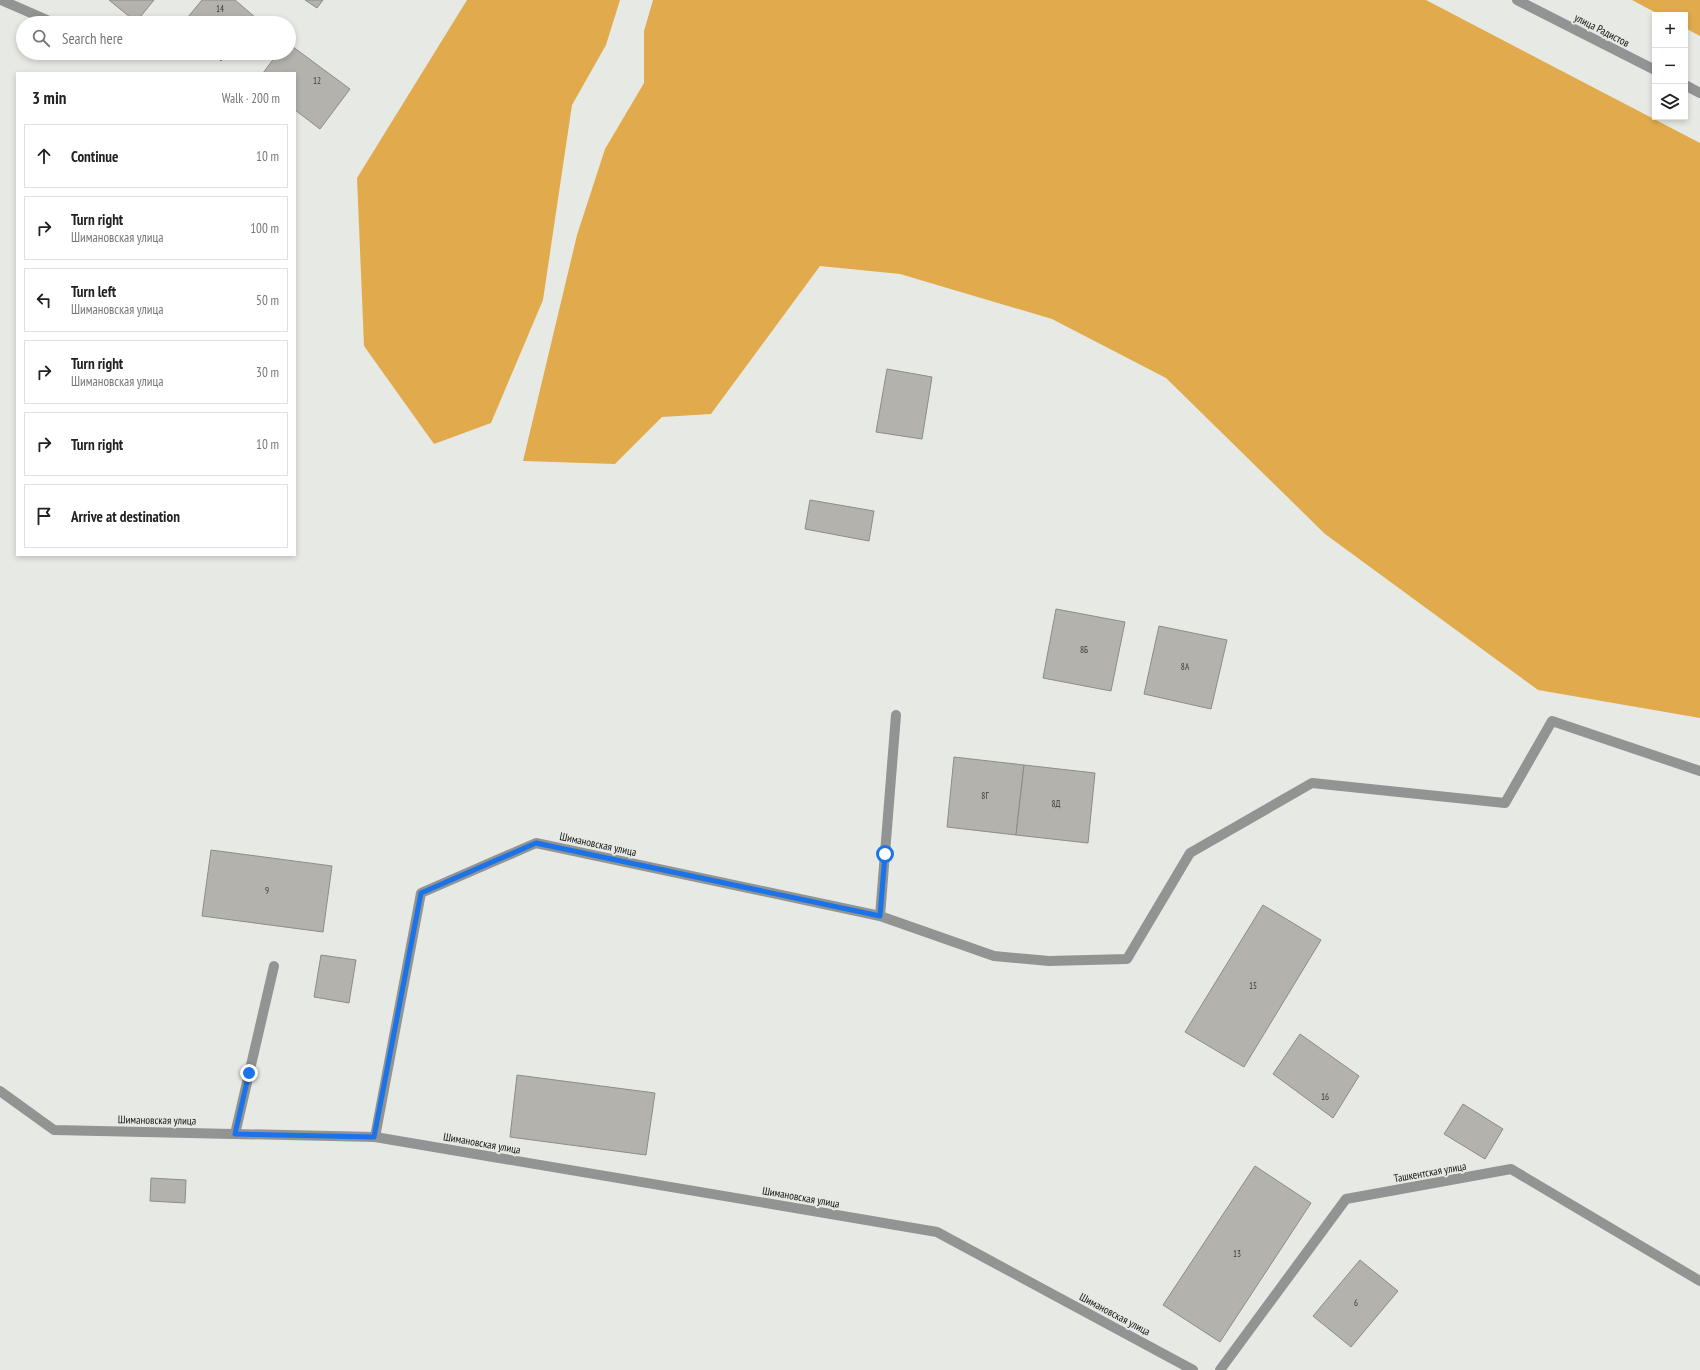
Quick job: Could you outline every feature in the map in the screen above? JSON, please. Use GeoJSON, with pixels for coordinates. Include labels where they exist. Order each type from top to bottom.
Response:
{"type":"FeatureCollection","features":[{"type":"Feature","properties":{"kind":"street"},"geometry":{"type":"LineString","coordinates":[[1,0],[38,16]]}},
{"type":"Feature","properties":{"kind":"street","name":"улица Радистов"},"geometry":{"type":"LineString","coordinates":[[1517,0],[1652,68]]}},
{"type":"Feature","properties":{"kind":"street"},"geometry":{"type":"LineString","coordinates":[[1688,86],[1700,92]]}},
{"type":"Feature","properties":{"kind":"street"},"geometry":{"type":"LineString","coordinates":[[896,715],[880,916],[994,956],[1049,961],[1127,958],[1190,853],[1312,783],[1505,804],[1552,721],[1700,771]]}},
{"type":"Feature","properties":{"kind":"street","name":"Шимановская улица"},"geometry":{"type":"LineString","coordinates":[[374,1137],[421,893],[436,886],[536,843],[880,916]]}},
{"type":"Feature","properties":{"kind":"street"},"geometry":{"type":"LineString","coordinates":[[235,1134],[274,966]]}},
{"type":"Feature","properties":{"kind":"street","name":"Шимановская улица"},"geometry":{"type":"LineString","coordinates":[[0,1091],[54,1130],[374,1137],[937,1232],[1193,1370]]}},
{"type":"Feature","properties":{"kind":"street","name":"Ташкентская улица"},"geometry":{"type":"LineString","coordinates":[[1220,1370],[1346,1199],[1511,1169],[1700,1281]]}},
{"type":"Feature","properties":{"kind":"shaded area"},"geometry":{"type":"Polygon","coordinates":[[[467,0],[620,0],[606,45],[572,105],[543,300],[491,423],[434,444],[364,346],[357,178],[467,0]]]}},
{"type":"Feature","properties":{"kind":"shaded area"},"geometry":{"type":"Polygon","coordinates":[[[653,0],[1426,0],[1652,118],[1652,120],[1656,120],[1700,143],[1700,718],[1538,690],[1325,534],[1166,378],[1052,319],[900,274],[820,266],[711,414],[662,417],[615,464],[523,461],[577,235],[605,149],[644,83],[644,31],[653,0]]]}},
{"type":"Feature","properties":{"kind":"shaded area"},"geometry":{"type":"Polygon","coordinates":[[[1632,0],[1700,0],[1700,36],[1688,30],[1688,12],[1654,12],[1632,0]]]}},
{"type":"Feature","properties":{"kind":"building"},"geometry":{"type":"Polygon","coordinates":[[[109,0],[154,0],[141,16],[129,16],[109,0]]]}},
{"type":"Feature","properties":{"kind":"building"},"geometry":{"type":"Polygon","coordinates":[[[202,0],[235,0],[254,16],[189,16],[202,0]]]}},
{"type":"Feature","properties":{"kind":"building"},"geometry":{"type":"Polygon","coordinates":[[[305,0],[323,0],[317,8],[305,0]]]}},
{"type":"Feature","properties":{"kind":"building"},"geometry":{"type":"Polygon","coordinates":[[[296,49],[350,89],[320,129],[296,111],[296,72],[264,72],[273,60],[296,60],[296,49]]]}},
{"type":"Feature","properties":{"kind":"building"},"geometry":{"type":"Polygon","coordinates":[[[887,369],[932,377],[922,439],[876,432],[887,369]]]}},
{"type":"Feature","properties":{"kind":"building"},"geometry":{"type":"Polygon","coordinates":[[[810,500],[874,511],[869,541],[805,529],[810,500]]]}},
{"type":"Feature","properties":{"kind":"building"},"geometry":{"type":"Polygon","coordinates":[[[1056,609],[1125,622],[1111,691],[1043,678],[1056,609]]]}},
{"type":"Feature","properties":{"kind":"building"},"geometry":{"type":"Polygon","coordinates":[[[1159,626],[1227,640],[1211,709],[1144,694],[1159,626]]]}},
{"type":"Feature","properties":{"kind":"building"},"geometry":{"type":"Polygon","coordinates":[[[954,757],[1024,765],[1016,835],[947,827],[954,757]]]}},
{"type":"Feature","properties":{"kind":"building"},"geometry":{"type":"Polygon","coordinates":[[[1024,765],[1095,773],[1088,843],[1016,835],[1024,765]]]}},
{"type":"Feature","properties":{"kind":"building"},"geometry":{"type":"Polygon","coordinates":[[[211,850],[332,866],[323,932],[202,916],[211,850]]]}},
{"type":"Feature","properties":{"kind":"building"},"geometry":{"type":"Polygon","coordinates":[[[1263,905],[1321,940],[1244,1067],[1185,1032],[1263,905]]]}},
{"type":"Feature","properties":{"kind":"building"},"geometry":{"type":"Polygon","coordinates":[[[321,955],[356,960],[349,1003],[314,997],[321,955]]]}},
{"type":"Feature","properties":{"kind":"building"},"geometry":{"type":"Polygon","coordinates":[[[1300,1034],[1359,1076],[1333,1118],[1273,1074],[1300,1034]]]}},
{"type":"Feature","properties":{"kind":"building"},"geometry":{"type":"Polygon","coordinates":[[[517,1075],[655,1093],[646,1155],[510,1137],[517,1075]]]}},
{"type":"Feature","properties":{"kind":"building"},"geometry":{"type":"Polygon","coordinates":[[[1463,1104],[1503,1129],[1485,1159],[1444,1134],[1463,1104]]]}},
{"type":"Feature","properties":{"kind":"building"},"geometry":{"type":"Polygon","coordinates":[[[1255,1166],[1311,1203],[1220,1342],[1163,1305],[1255,1166]]]}},
{"type":"Feature","properties":{"kind":"building"},"geometry":{"type":"Polygon","coordinates":[[[151,1178],[186,1180],[185,1203],[150,1201],[151,1178]]]}},
{"type":"Feature","properties":{"kind":"building"},"geometry":{"type":"Polygon","coordinates":[[[1360,1260],[1398,1291],[1351,1347],[1313,1316],[1360,1260]]]}},
{"type":"Feature","properties":{"kind":"route"},"geometry":{"type":"LineString","coordinates":[[249,1073],[235,1134],[374,1137],[421,893],[536,843],[880,916],[885,854]]}}]}
